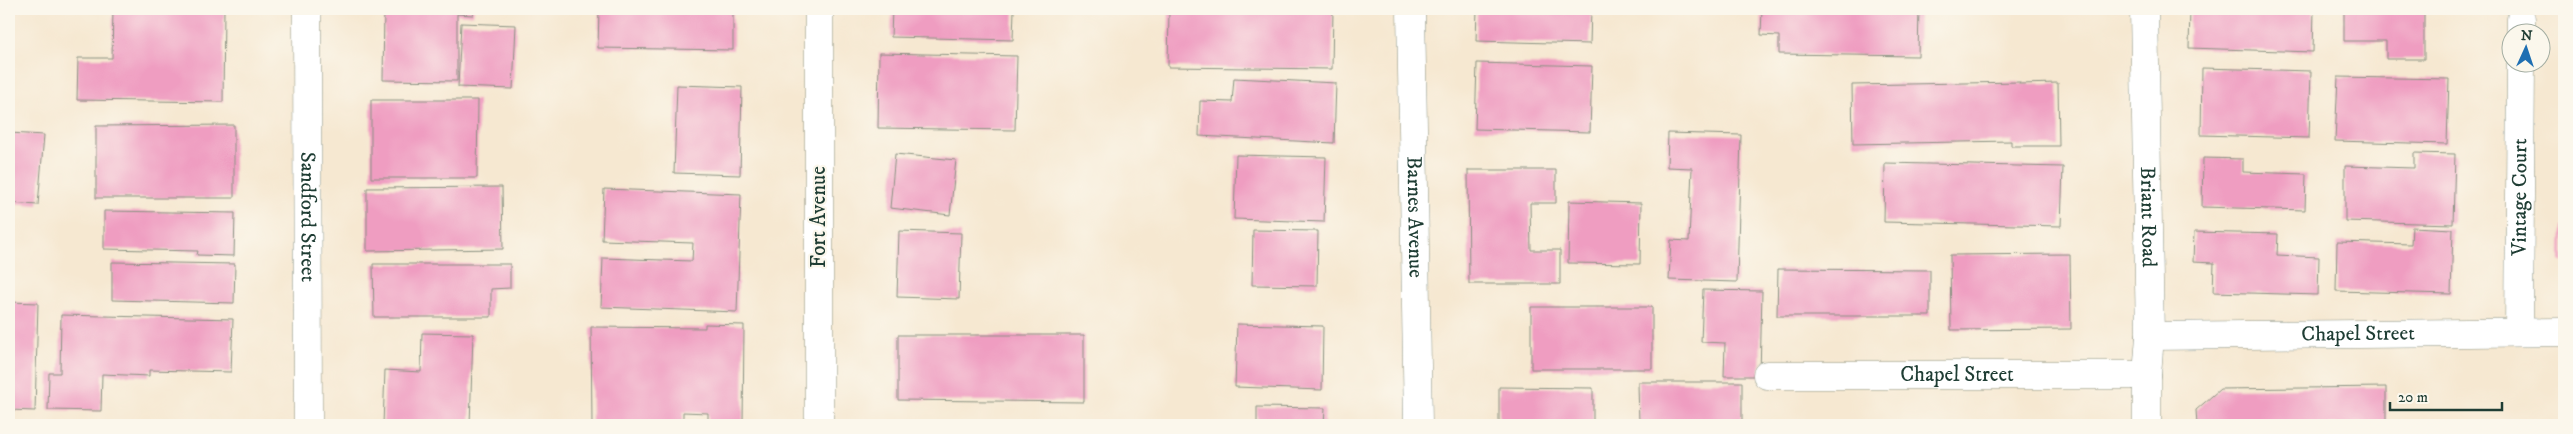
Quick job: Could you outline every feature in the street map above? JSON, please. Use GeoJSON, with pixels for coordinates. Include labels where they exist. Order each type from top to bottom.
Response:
{"type":"FeatureCollection","features":[{"type":"Feature","properties":{"kind":"street","name":"Sandford Street"},"geometry":{"type":"LineString","coordinates":[[307,9],[308,425]]}},
{"type":"Feature","properties":{"kind":"street","name":"Fort Avenue"},"geometry":{"type":"LineString","coordinates":[[819,9],[819,425]]}},
{"type":"Feature","properties":{"kind":"street","name":"Barnes Avenue"},"geometry":{"type":"LineString","coordinates":[[1412,9],[1418,425]]}},
{"type":"Feature","properties":{"kind":"street","name":"Briant Road"},"geometry":{"type":"LineString","coordinates":[[2144,9],[2150,336],[2147,375],[2147,425]]}},
{"type":"Feature","properties":{"kind":"street","name":"Vintage Court"},"geometry":{"type":"LineString","coordinates":[[2519,332],[2520,72]]}},
{"type":"Feature","properties":{"kind":"street","name":"Chapel Street"},"geometry":{"type":"LineString","coordinates":[[2150,336],[2564,332]]}},
{"type":"Feature","properties":{"kind":"street","name":"Chapel Street"},"geometry":{"type":"LineString","coordinates":[[1767,375],[2147,375]]}},
{"type":"Feature","properties":{"kind":"building"},"geometry":{"type":"Polygon","coordinates":[[[113,9],[224,9],[223,102],[77,100],[78,58],[112,58],[113,9]]]}},
{"type":"Feature","properties":{"kind":"building"},"geometry":{"type":"Polygon","coordinates":[[[384,9],[474,9],[473,15],[457,14],[457,81],[383,80],[384,9]]]}},
{"type":"Feature","properties":{"kind":"building"},"geometry":{"type":"Polygon","coordinates":[[[599,9],[733,9],[733,50],[598,48],[599,9]]]}},
{"type":"Feature","properties":{"kind":"building"},"geometry":{"type":"Polygon","coordinates":[[[892,9],[1014,9],[1013,40],[891,37],[892,9]]]}},
{"type":"Feature","properties":{"kind":"building"},"geometry":{"type":"Polygon","coordinates":[[[1169,9],[1333,9],[1332,69],[1168,67],[1169,9]]]}},
{"type":"Feature","properties":{"kind":"building"},"geometry":{"type":"Polygon","coordinates":[[[1477,9],[1591,9],[1590,44],[1476,41],[1477,9]]]}},
{"type":"Feature","properties":{"kind":"building"},"geometry":{"type":"Polygon","coordinates":[[[1762,9],[1919,9],[1918,56],[1779,54],[1779,36],[1761,35],[1762,9]]]}},
{"type":"Feature","properties":{"kind":"building"},"geometry":{"type":"Polygon","coordinates":[[[2190,9],[2314,9],[2313,52],[2189,48],[2190,9]]]}},
{"type":"Feature","properties":{"kind":"building"},"geometry":{"type":"Polygon","coordinates":[[[2344,9],[2424,9],[2424,59],[2386,59],[2386,41],[2344,41],[2344,9]]]}},
{"type":"Feature","properties":{"kind":"building"},"geometry":{"type":"Polygon","coordinates":[[[461,23],[516,25],[513,89],[458,87],[461,23]]]}},
{"type":"Feature","properties":{"kind":"building"},"geometry":{"type":"Polygon","coordinates":[[[879,53],[1017,56],[1015,130],[878,128],[879,53]]]}},
{"type":"Feature","properties":{"kind":"building"},"geometry":{"type":"Polygon","coordinates":[[[1477,63],[1592,66],[1590,132],[1475,129],[1477,63]]]}},
{"type":"Feature","properties":{"kind":"building"},"geometry":{"type":"Polygon","coordinates":[[[2202,68],[2311,71],[2309,138],[2201,135],[2202,68]]]}},
{"type":"Feature","properties":{"kind":"building"},"geometry":{"type":"Polygon","coordinates":[[[2338,77],[2449,79],[2447,144],[2335,141],[2338,77]]]}},
{"type":"Feature","properties":{"kind":"building"},"geometry":{"type":"Polygon","coordinates":[[[1234,78],[1336,83],[1334,143],[1199,136],[1200,101],[1232,102],[1234,78]]]}},
{"type":"Feature","properties":{"kind":"building"},"geometry":{"type":"Polygon","coordinates":[[[2020,82],[2019,84],[2058,83],[2059,146],[2011,146],[2011,141],[1853,144],[1852,85],[2020,82]]]}},
{"type":"Feature","properties":{"kind":"building"},"geometry":{"type":"Polygon","coordinates":[[[677,85],[742,87],[740,175],[674,173],[677,85]]]}},
{"type":"Feature","properties":{"kind":"building"},"geometry":{"type":"Polygon","coordinates":[[[371,100],[478,100],[477,178],[371,178],[371,100]]]}},
{"type":"Feature","properties":{"kind":"building"},"geometry":{"type":"Polygon","coordinates":[[[234,125],[234,198],[96,198],[96,126],[234,125]]]}},
{"type":"Feature","properties":{"kind":"building"},"geometry":{"type":"Polygon","coordinates":[[[9,133],[44,135],[38,205],[9,203],[9,133]]]}},
{"type":"Feature","properties":{"kind":"building"},"geometry":{"type":"Polygon","coordinates":[[[1668,133],[1741,135],[1737,282],[1669,280],[1671,240],[1689,241],[1692,168],[1667,167],[1668,133]]]}},
{"type":"Feature","properties":{"kind":"building"},"geometry":{"type":"Polygon","coordinates":[[[2414,153],[2455,154],[2453,224],[2345,221],[2345,166],[2414,168],[2414,153]]]}},
{"type":"Feature","properties":{"kind":"building"},"geometry":{"type":"Polygon","coordinates":[[[895,154],[956,160],[950,215],[890,208],[895,154]]]}},
{"type":"Feature","properties":{"kind":"building"},"geometry":{"type":"Polygon","coordinates":[[[1236,155],[1326,157],[1324,222],[1234,219],[1236,155]]]}},
{"type":"Feature","properties":{"kind":"building"},"geometry":{"type":"Polygon","coordinates":[[[2203,158],[2243,159],[2243,172],[2306,174],[2305,210],[2202,207],[2203,158]]]}},
{"type":"Feature","properties":{"kind":"building"},"geometry":{"type":"Polygon","coordinates":[[[1885,163],[2063,167],[2061,226],[1884,222],[1885,163]]]}},
{"type":"Feature","properties":{"kind":"building"},"geometry":{"type":"Polygon","coordinates":[[[1468,170],[1556,170],[1556,203],[1530,203],[1531,250],[1560,250],[1560,284],[1469,284],[1468,170]]]}},
{"type":"Feature","properties":{"kind":"building"},"geometry":{"type":"Polygon","coordinates":[[[502,187],[503,249],[367,251],[367,188],[502,187]]]}},
{"type":"Feature","properties":{"kind":"building"},"geometry":{"type":"Polygon","coordinates":[[[604,189],[741,194],[737,312],[601,307],[603,258],[692,261],[693,243],[602,240],[604,189]]]}},
{"type":"Feature","properties":{"kind":"building"},"geometry":{"type":"Polygon","coordinates":[[[1569,201],[1641,203],[1640,264],[1568,263],[1569,201]]]}},
{"type":"Feature","properties":{"kind":"building"},"geometry":{"type":"Polygon","coordinates":[[[104,211],[235,213],[234,256],[197,255],[198,251],[104,249],[104,211]]]}},
{"type":"Feature","properties":{"kind":"building"},"geometry":{"type":"Polygon","coordinates":[[[2412,227],[2453,229],[2451,294],[2336,291],[2337,242],[2411,244],[2412,227]]]}},
{"type":"Feature","properties":{"kind":"building"},"geometry":{"type":"Polygon","coordinates":[[[2562,227],[2564,227],[2564,262],[2561,262],[2562,227]]]}},
{"type":"Feature","properties":{"kind":"building"},"geometry":{"type":"Polygon","coordinates":[[[1253,230],[1318,231],[1317,286],[1252,285],[1253,230]]]}},
{"type":"Feature","properties":{"kind":"building"},"geometry":{"type":"Polygon","coordinates":[[[899,231],[961,233],[959,299],[897,297],[899,231]]]}},
{"type":"Feature","properties":{"kind":"building"},"geometry":{"type":"Polygon","coordinates":[[[2194,232],[2278,234],[2277,255],[2319,257],[2318,295],[2213,292],[2214,263],[2193,262],[2194,232]]]}},
{"type":"Feature","properties":{"kind":"building"},"geometry":{"type":"Polygon","coordinates":[[[2070,254],[2071,329],[1951,330],[1950,255],[2070,254]]]}},
{"type":"Feature","properties":{"kind":"building"},"geometry":{"type":"Polygon","coordinates":[[[112,262],[235,264],[234,303],[112,300],[112,262]]]}},
{"type":"Feature","properties":{"kind":"building"},"geometry":{"type":"Polygon","coordinates":[[[373,264],[510,264],[510,288],[491,289],[491,317],[374,317],[373,264]]]}},
{"type":"Feature","properties":{"kind":"building"},"geometry":{"type":"Polygon","coordinates":[[[1778,269],[1930,270],[1930,316],[1777,316],[1778,269]]]}},
{"type":"Feature","properties":{"kind":"building"},"geometry":{"type":"Polygon","coordinates":[[[1703,290],[1762,291],[1760,376],[1724,376],[1725,343],[1701,342],[1703,290]]]}},
{"type":"Feature","properties":{"kind":"building"},"geometry":{"type":"Polygon","coordinates":[[[9,302],[38,303],[35,411],[9,410],[9,302]]]}},
{"type":"Feature","properties":{"kind":"building"},"geometry":{"type":"Polygon","coordinates":[[[1531,307],[1652,307],[1652,369],[1531,369],[1531,307]]]}},
{"type":"Feature","properties":{"kind":"building"},"geometry":{"type":"Polygon","coordinates":[[[61,315],[233,319],[231,372],[149,370],[149,376],[102,374],[101,411],[48,410],[49,373],[60,373],[61,315]]]}},
{"type":"Feature","properties":{"kind":"building"},"geometry":{"type":"Polygon","coordinates":[[[705,324],[744,325],[743,425],[708,425],[708,413],[683,412],[683,425],[592,425],[591,327],[705,328],[705,324]]]}},
{"type":"Feature","properties":{"kind":"building"},"geometry":{"type":"Polygon","coordinates":[[[1237,324],[1323,326],[1322,390],[1235,387],[1237,324]]]}},
{"type":"Feature","properties":{"kind":"building"},"geometry":{"type":"Polygon","coordinates":[[[422,333],[473,334],[470,425],[383,425],[385,370],[421,372],[422,333]]]}},
{"type":"Feature","properties":{"kind":"building"},"geometry":{"type":"Polygon","coordinates":[[[898,335],[1084,335],[1084,402],[898,400],[898,335]]]}},
{"type":"Feature","properties":{"kind":"building"},"geometry":{"type":"Polygon","coordinates":[[[1638,382],[1742,382],[1742,425],[1639,425],[1638,382]]]}},
{"type":"Feature","properties":{"kind":"building"},"geometry":{"type":"Polygon","coordinates":[[[1499,387],[1593,388],[1593,425],[1499,425],[1499,387]]]}},
{"type":"Feature","properties":{"kind":"building"},"geometry":{"type":"Polygon","coordinates":[[[2386,387],[2386,425],[2197,425],[2196,410],[2220,389],[2386,387]]]}},
{"type":"Feature","properties":{"kind":"building"},"geometry":{"type":"Polygon","coordinates":[[[1257,407],[1325,408],[1324,425],[1257,425],[1257,407]]]}}]}
